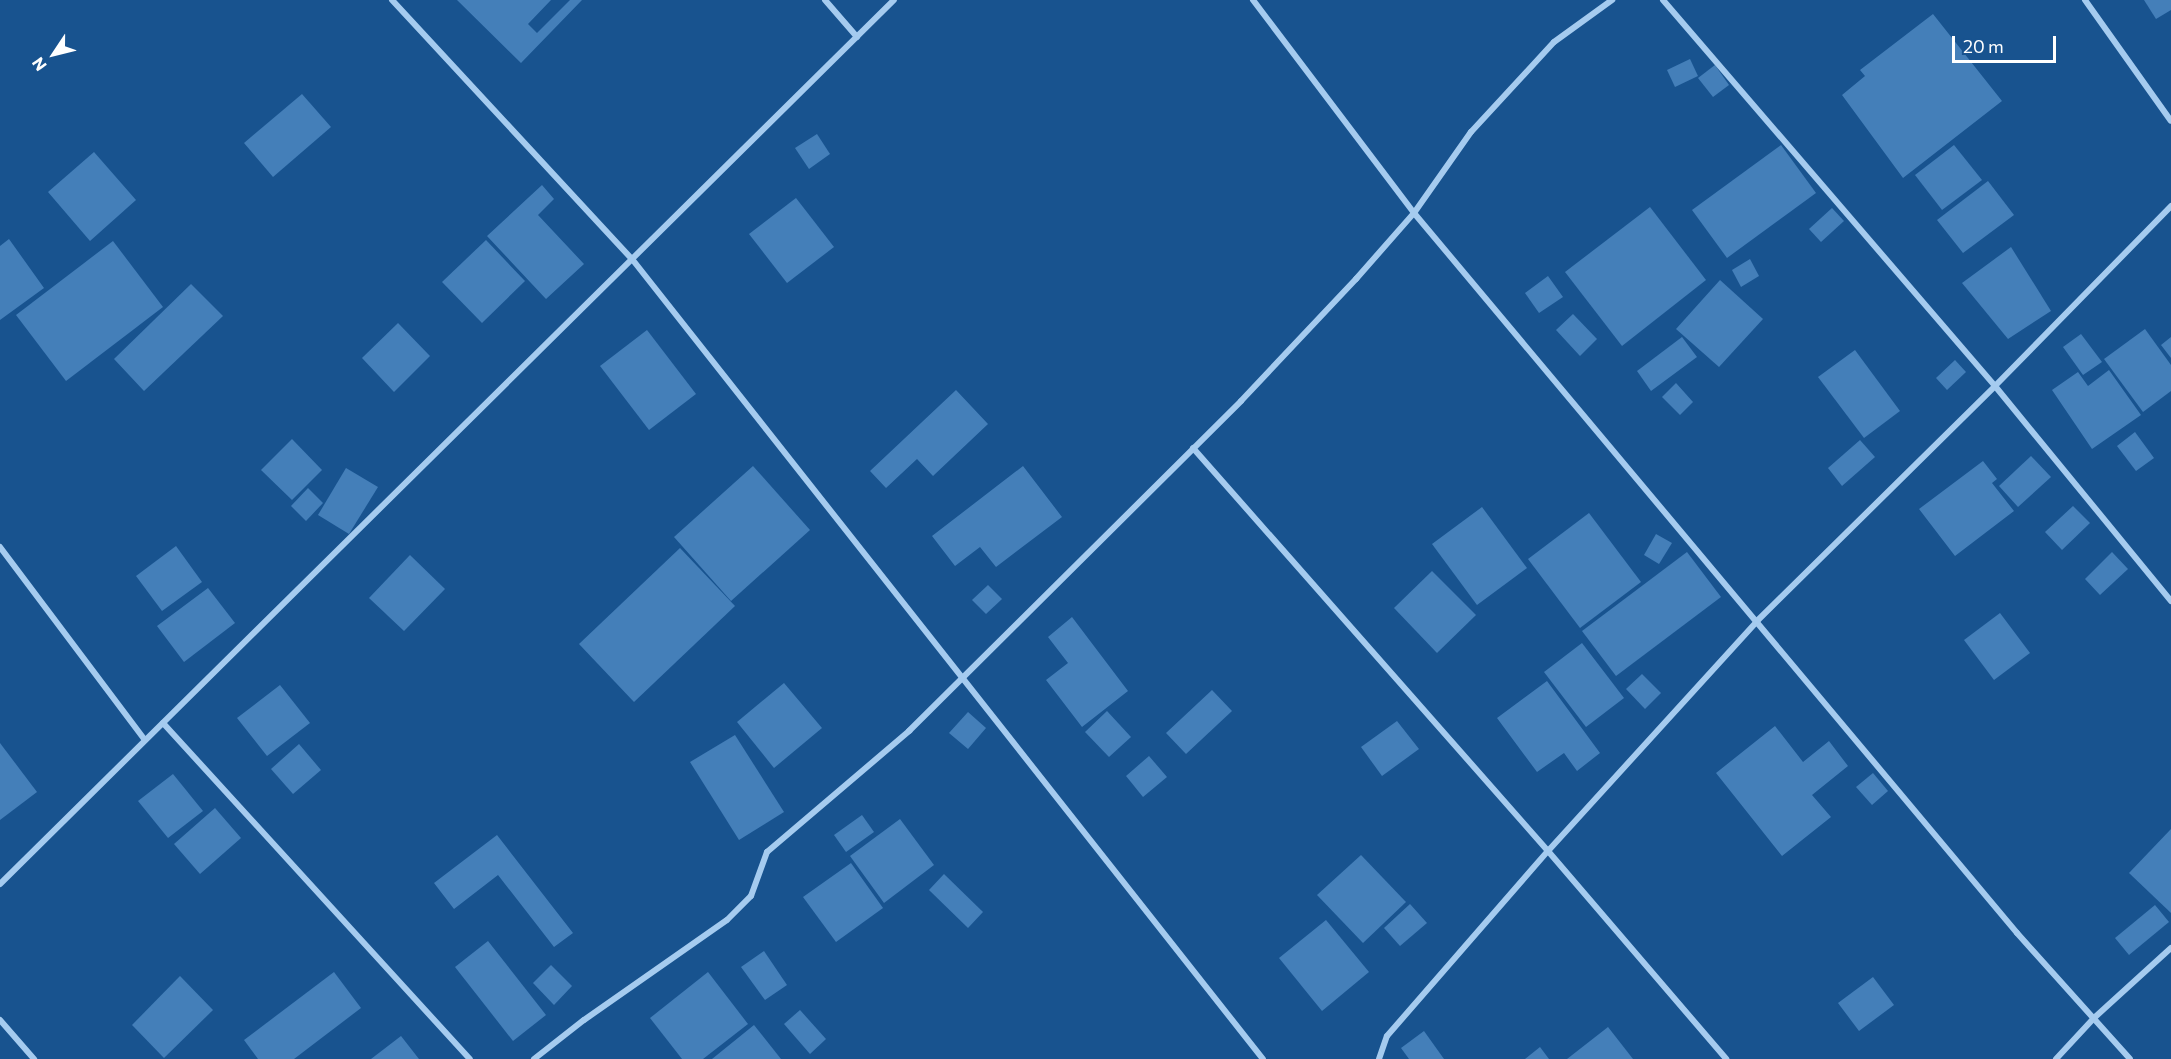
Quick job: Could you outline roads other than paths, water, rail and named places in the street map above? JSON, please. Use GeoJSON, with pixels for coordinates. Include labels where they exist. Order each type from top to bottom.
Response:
{"type":"FeatureCollection","features":[{"type":"Feature","properties":{"kind":"street"},"geometry":{"type":"LineString","coordinates":[[392,0],[632,259],[1263,1059]]}},
{"type":"Feature","properties":{"kind":"street"},"geometry":{"type":"LineString","coordinates":[[825,0],[857,37]]}},
{"type":"Feature","properties":{"kind":"street"},"geometry":{"type":"LineString","coordinates":[[0,884],[894,0]]}},
{"type":"Feature","properties":{"kind":"street"},"geometry":{"type":"LineString","coordinates":[[1254,0],[1414,213],[2010,924],[2130,1059]]}},
{"type":"Feature","properties":{"kind":"street"},"geometry":{"type":"LineString","coordinates":[[534,1059],[584,1020],[727,920],[750,896],[767,852],[909,731],[1193,448],[1340,297],[1414,213],[1471,132],[1554,42],[1612,0]]}},
{"type":"Feature","properties":{"kind":"street"},"geometry":{"type":"LineString","coordinates":[[1664,0],[1995,386],[2171,601]]}},
{"type":"Feature","properties":{"kind":"street"},"geometry":{"type":"LineString","coordinates":[[2085,0],[2171,121]]}},
{"type":"Feature","properties":{"kind":"street"},"geometry":{"type":"LineString","coordinates":[[1380,1059],[1387,1036],[1548,851],[1757,621],[1995,386],[2171,206]]}},
{"type":"Feature","properties":{"kind":"street"},"geometry":{"type":"LineString","coordinates":[[1193,448],[1548,851],[1726,1059]]}},
{"type":"Feature","properties":{"kind":"street"},"geometry":{"type":"LineString","coordinates":[[0,547],[146,740]]}},
{"type":"Feature","properties":{"kind":"street"},"geometry":{"type":"LineString","coordinates":[[163,723],[470,1059]]}},
{"type":"Feature","properties":{"kind":"street"},"geometry":{"type":"LineString","coordinates":[[2056,1059],[2094,1018],[2171,948]]}},
{"type":"Feature","properties":{"kind":"street"},"geometry":{"type":"LineString","coordinates":[[0,1020],[34,1059]]}}]}
